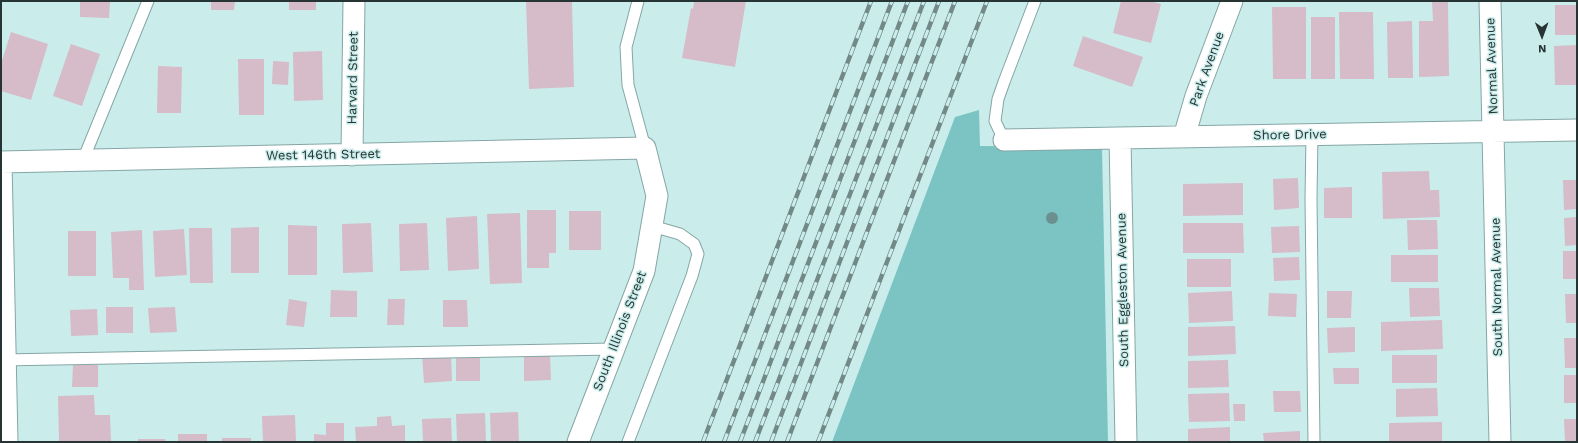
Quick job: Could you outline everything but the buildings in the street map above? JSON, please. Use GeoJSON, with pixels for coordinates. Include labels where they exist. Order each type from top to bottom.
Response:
{"type":"FeatureCollection","features":[{"type":"Feature","properties":{"kind":"street","name":"Harvard Street"},"geometry":{"type":"LineString","coordinates":[[352,155],[354,1]]}},
{"type":"Feature","properties":{"kind":"street","name":"Park Avenue"},"geometry":{"type":"LineString","coordinates":[[1184,137],[1196,96],[1232,1]]}},
{"type":"Feature","properties":{"kind":"street","name":"Normal Avenue"},"geometry":{"type":"LineString","coordinates":[[1490,1],[1494,131]]}},
{"type":"Feature","properties":{"kind":"street","name":"Shore Drive"},"geometry":{"type":"LineString","coordinates":[[1004,140],[1577,130]]}},
{"type":"Feature","properties":{"kind":"street","name":"South Normal Avenue"},"geometry":{"type":"LineString","coordinates":[[1494,131],[1500,442]]}},
{"type":"Feature","properties":{"kind":"street","name":"South Eggleston Avenue"},"geometry":{"type":"LineString","coordinates":[[1120,138],[1126,442]]}},
{"type":"Feature","properties":{"kind":"street","name":"West 146th Street"},"geometry":{"type":"LineString","coordinates":[[1,162],[645,148]]}},
{"type":"Feature","properties":{"kind":"street","name":"South Illinois Street"},"geometry":{"type":"LineString","coordinates":[[578,442],[644,271],[657,196],[645,148]]}},
{"type":"Feature","properties":{"kind":"street"},"geometry":{"type":"LineString","coordinates":[[1,162],[3,360],[7,442]]}},
{"type":"Feature","properties":{"kind":"lane"},"geometry":{"type":"LineString","coordinates":[[83,160],[148,1]]}},
{"type":"Feature","properties":{"kind":"lane"},"geometry":{"type":"LineString","coordinates":[[638,1],[626,47],[628,86],[645,148]]}},
{"type":"Feature","properties":{"kind":"lane"},"geometry":{"type":"LineString","coordinates":[[1004,140],[995,121],[998,100],[1035,1]]}},
{"type":"Feature","properties":{"kind":"lane"},"geometry":{"type":"LineString","coordinates":[[1312,135],[1311,199],[1314,442]]}},
{"type":"Feature","properties":{"kind":"lane"},"geometry":{"type":"LineString","coordinates":[[628,442],[689,283],[698,254],[694,244],[680,234],[652,226]]}},
{"type":"Feature","properties":{"kind":"lane"},"geometry":{"type":"LineString","coordinates":[[3,360],[614,348]]}},
{"type":"Feature","properties":{"kind":"shaded area"},"geometry":{"type":"Polygon","coordinates":[[[979,110],[980,146],[1102,147],[1108,442],[832,442],[955,117],[979,110]]]}},
{"type":"Feature","properties":{"kind":"railway"},"geometry":{"type":"LineString","coordinates":[[703,442],[871,1]]}},
{"type":"Feature","properties":{"kind":"railway"},"geometry":{"type":"LineString","coordinates":[[724,442],[892,1]]}},
{"type":"Feature","properties":{"kind":"railway"},"geometry":{"type":"LineString","coordinates":[[740,442],[908,1]]}},
{"type":"Feature","properties":{"kind":"railway"},"geometry":{"type":"LineString","coordinates":[[755,442],[924,1]]}},
{"type":"Feature","properties":{"kind":"railway"},"geometry":{"type":"LineString","coordinates":[[771,442],[939,1]]}},
{"type":"Feature","properties":{"kind":"railway"},"geometry":{"type":"LineString","coordinates":[[787,442],[955,1]]}},
{"type":"Feature","properties":{"kind":"railway"},"geometry":{"type":"LineString","coordinates":[[818,442],[987,1]]}}]}
